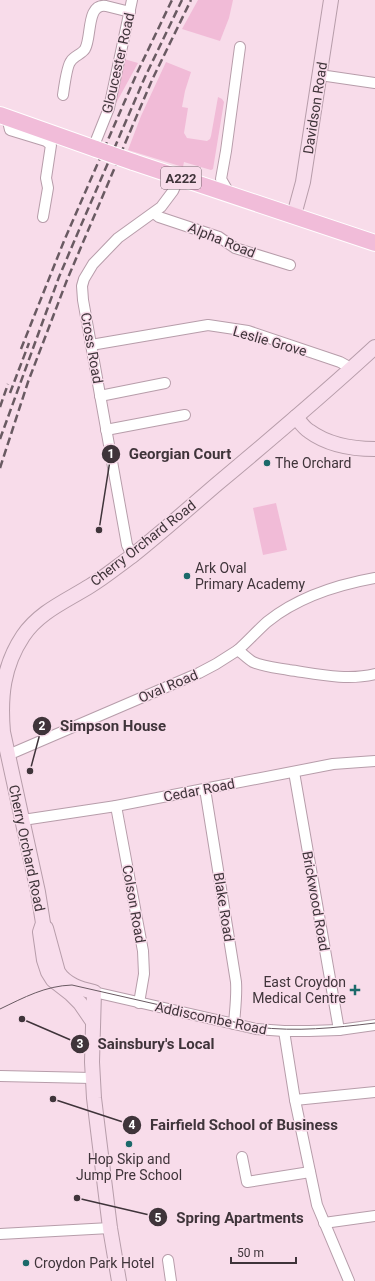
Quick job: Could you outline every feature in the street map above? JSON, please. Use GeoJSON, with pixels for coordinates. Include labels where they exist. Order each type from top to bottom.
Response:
{"type":"FeatureCollection","features":[{"type":"Feature","properties":{"kind":"main road","name":"A222"},"geometry":{"type":"LineString","coordinates":[[3,116],[179,178],[229,193],[375,243]]}},
{"type":"Feature","properties":{"kind":"street","name":"Gloucester Road"},"geometry":{"type":"LineString","coordinates":[[95,148],[109,108],[132,0]]}},
{"type":"Feature","properties":{"kind":"street","name":"Davidson Road"},"geometry":{"type":"LineString","coordinates":[[294,215],[303,182],[331,0]]}},
{"type":"Feature","properties":{"kind":"street"},"geometry":{"type":"LineString","coordinates":[[63,94],[70,62],[86,48],[93,13],[97,7],[102,5],[130,12]]}},
{"type":"Feature","properties":{"kind":"street"},"geometry":{"type":"LineString","coordinates":[[229,193],[221,179],[240,47]]}},
{"type":"Feature","properties":{"kind":"street"},"geometry":{"type":"LineString","coordinates":[[320,75],[375,83]]}},
{"type":"Feature","properties":{"kind":"street"},"geometry":{"type":"LineString","coordinates":[[3,116],[10,130],[46,141],[51,145],[46,178],[48,188],[43,217]]}},
{"type":"Feature","properties":{"kind":"street","name":"Cross Road"},"geometry":{"type":"LineString","coordinates":[[132,555],[127,545],[91,345],[82,286],[85,275],[98,258],[118,238],[154,213],[170,197],[179,178]]}},
{"type":"Feature","properties":{"kind":"street","name":"Alpha Road"},"geometry":{"type":"LineString","coordinates":[[154,213],[160,217],[219,237],[235,248],[290,265]]}},
{"type":"Feature","properties":{"kind":"street","name":"Leslie Grove"},"geometry":{"type":"LineString","coordinates":[[91,345],[208,325],[248,331],[340,362],[352,368]]}},
{"type":"Feature","properties":{"kind":"street","name":"Cherry Orchard Road"},"geometry":{"type":"LineString","coordinates":[[93,1022],[58,972],[47,929],[43,923],[23,820],[3,732],[1,709],[4,679],[9,664],[22,637],[32,625],[60,602],[89,587],[132,555],[296,418],[375,347]]}},
{"type":"Feature","properties":{"kind":"street"},"geometry":{"type":"LineString","coordinates":[[100,396],[165,383]]}},
{"type":"Feature","properties":{"kind":"street"},"geometry":{"type":"LineString","coordinates":[[106,430],[185,415]]}},
{"type":"Feature","properties":{"kind":"street"},"geometry":{"type":"LineString","coordinates":[[296,418],[308,431],[334,444],[358,449],[375,449]]}},
{"type":"Feature","properties":{"kind":"street","name":"Oval Road"},"geometry":{"type":"LineString","coordinates":[[8,755],[216,664],[238,650],[267,622],[292,605],[319,592],[349,583],[375,578]]}},
{"type":"Feature","properties":{"kind":"street"},"geometry":{"type":"LineString","coordinates":[[238,650],[253,661],[277,668],[344,677],[358,677],[375,674]]}},
{"type":"Feature","properties":{"kind":"street","name":"Cedar Road"},"geometry":{"type":"LineString","coordinates":[[23,820],[116,806],[333,764],[375,761]]}},
{"type":"Feature","properties":{"kind":"street","name":"Brickwood Road"},"geometry":{"type":"LineString","coordinates":[[294,772],[339,1030]]}},
{"type":"Feature","properties":{"kind":"street","name":"Blake Road"},"geometry":{"type":"LineString","coordinates":[[205,789],[236,982],[236,1008],[234,1024]]}},
{"type":"Feature","properties":{"kind":"street","name":"Colson Road"},"geometry":{"type":"LineString","coordinates":[[116,806],[143,951],[144,974],[139,1003]]}},
{"type":"Feature","properties":{"kind":"street","name":"Addiscombe Road"},"geometry":{"type":"LineString","coordinates":[[69,988],[94,992],[256,1029],[284,1031],[339,1030],[375,1025]]}},
{"type":"Feature","properties":{"kind":"street"},"geometry":{"type":"LineString","coordinates":[[94,992],[92,1078],[110,1228],[119,1281]]}},
{"type":"Feature","properties":{"kind":"street"},"geometry":{"type":"LineString","coordinates":[[284,1031],[295,1100],[317,1205],[350,1281]]}},
{"type":"Feature","properties":{"kind":"street"},"geometry":{"type":"LineString","coordinates":[[0,1076],[92,1078]]}},
{"type":"Feature","properties":{"kind":"street"},"geometry":{"type":"LineString","coordinates":[[295,1100],[375,1092]]}},
{"type":"Feature","properties":{"kind":"street"},"geometry":{"type":"LineString","coordinates":[[242,1157],[247,1182],[310,1172]]}},
{"type":"Feature","properties":{"kind":"street"},"geometry":{"type":"LineString","coordinates":[[324,1223],[375,1216]]}},
{"type":"Feature","properties":{"kind":"street"},"geometry":{"type":"LineString","coordinates":[[0,1234],[110,1228]]}},
{"type":"Feature","properties":{"kind":"street"},"geometry":{"type":"LineString","coordinates":[[168,1260],[171,1281]]}},
{"type":"Feature","properties":{"kind":"shaded area"},"geometry":{"type":"Polygon","coordinates":[[[198,0],[233,0],[229,18],[220,41],[182,29],[198,0]]]}},
{"type":"Feature","properties":{"kind":"shaded area"},"geometry":{"type":"Polygon","coordinates":[[[124,59],[138,63],[114,107],[124,59]]]}},
{"type":"Feature","properties":{"kind":"shaded area"},"geometry":{"type":"Polygon","coordinates":[[[166,62],[191,72],[182,107],[188,108],[184,133],[187,138],[207,141],[210,139],[218,97],[224,102],[213,169],[211,170],[184,162],[183,167],[128,150],[141,116],[166,62]]]}},
{"type":"Feature","properties":{"kind":"shaded area"},"geometry":{"type":"Polygon","coordinates":[[[276,503],[287,550],[263,555],[253,508],[276,503]]]}},
{"type":"Feature","properties":{"kind":"tram line"},"geometry":{"type":"LineString","coordinates":[[0,1009],[27,996],[44,990],[53,987],[72,985],[256,1027],[301,1029],[330,1028],[375,1023]]}},
{"type":"Feature","properties":{"kind":"railway"},"geometry":{"type":"LineString","coordinates":[[21,349],[64,241],[137,73],[172,0]]}},
{"type":"Feature","properties":{"kind":"railway"},"geometry":{"type":"LineString","coordinates":[[0,439],[59,277],[145,77],[182,0]]}},
{"type":"Feature","properties":{"kind":"railway"},"geometry":{"type":"LineString","coordinates":[[0,468],[28,382],[67,280],[152,80],[191,0]]}},
{"type":"Feature","properties":{"kind":"railway"},"geometry":{"type":"LineString","coordinates":[[10,393],[29,343]]}},
{"type":"Feature","properties":{"kind":"railway"},"geometry":{"type":"LineString","coordinates":[[0,407],[8,384]]}},
{"type":"Feature","properties":{"kind":"place","name":"The Orchard"},"geometry":{"type":"Point","coordinates":[267,463]}},
{"type":"Feature","properties":{"kind":"place","name":"Georgian Court"},"geometry":{"type":"Point","coordinates":[99,530]}},
{"type":"Feature","properties":{"kind":"place","name":"Ark Oval Primary Academy"},"geometry":{"type":"Point","coordinates":[187,576]}},
{"type":"Feature","properties":{"kind":"place","name":"Simpson House"},"geometry":{"type":"Point","coordinates":[30,771]}},
{"type":"Feature","properties":{"kind":"place","name":"East Croydon Medical Centre"},"geometry":{"type":"Point","coordinates":[355,990]}},
{"type":"Feature","properties":{"kind":"place","name":"Sainsbury's Local"},"geometry":{"type":"Point","coordinates":[22,1019]}},
{"type":"Feature","properties":{"kind":"place","name":"Fairfield School of Business"},"geometry":{"type":"Point","coordinates":[53,1099]}},
{"type":"Feature","properties":{"kind":"place","name":"Hop Skip and Jump Pre School"},"geometry":{"type":"Point","coordinates":[129,1144]}},
{"type":"Feature","properties":{"kind":"place","name":"Spring Apartments"},"geometry":{"type":"Point","coordinates":[77,1198]}},
{"type":"Feature","properties":{"kind":"place","name":"Croydon Park Hotel"},"geometry":{"type":"Point","coordinates":[26,1263]}}]}
